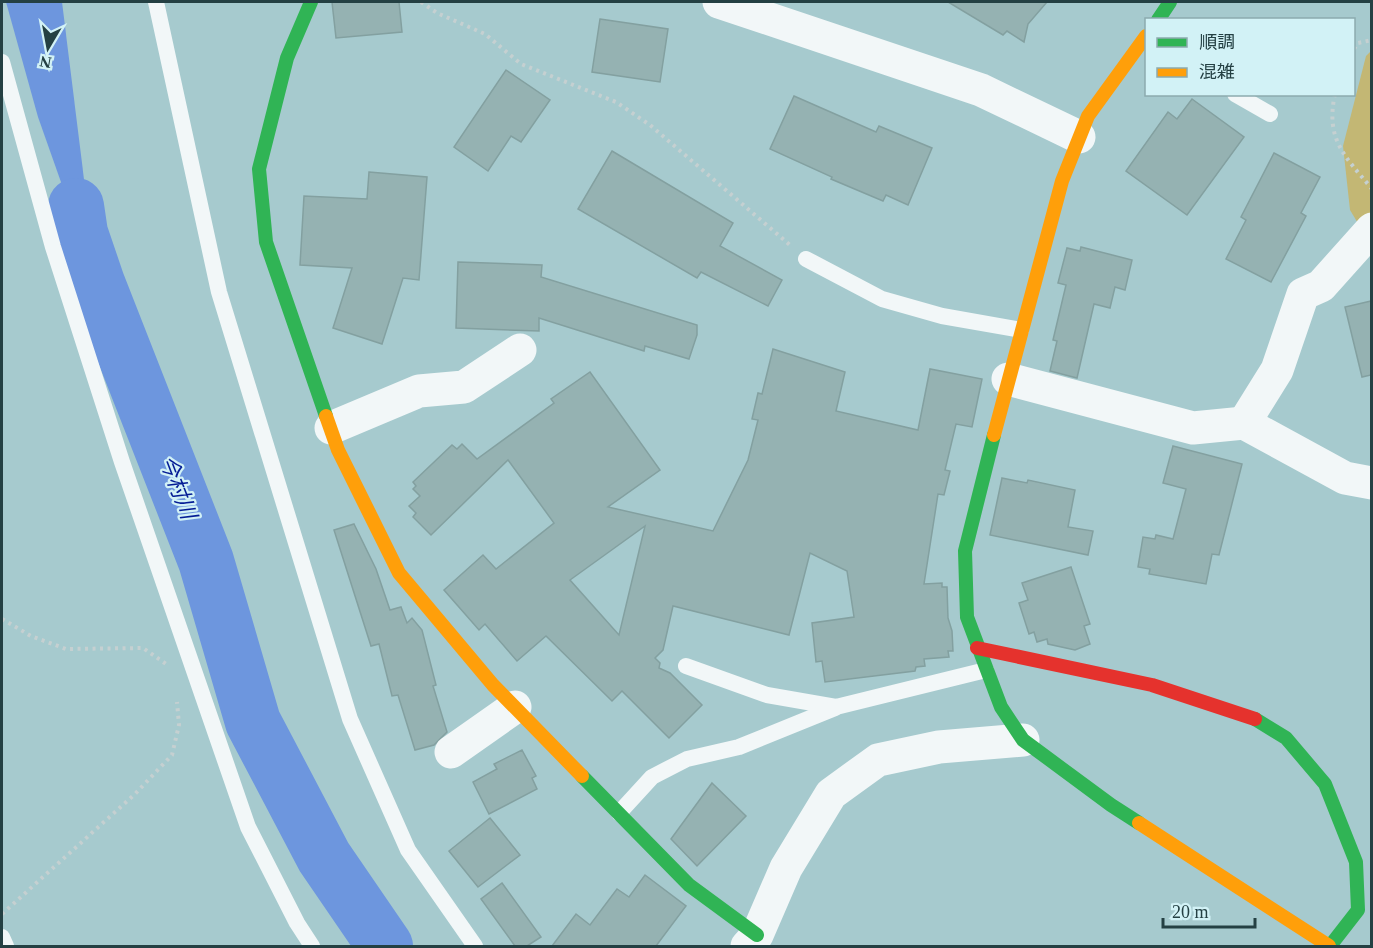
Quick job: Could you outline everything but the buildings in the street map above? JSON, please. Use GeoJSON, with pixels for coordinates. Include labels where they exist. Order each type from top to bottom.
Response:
{"type":"FeatureCollection","features":[{"type":"Feature","properties":{"kind":"street"},"geometry":{"type":"LineString","coordinates":[[311,2],[287,58],[259,169],[266,242],[338,450],[399,573],[493,685],[688,885],[752,940],[786,868],[831,794],[878,760],[939,747],[1023,740]]}},
{"type":"Feature","properties":{"kind":"street"},"geometry":{"type":"LineString","coordinates":[[719,2],[981,90],[1079,136]]}},
{"type":"Feature","properties":{"kind":"street"},"geometry":{"type":"LineString","coordinates":[[1159,18],[1170,2]]}},
{"type":"Feature","properties":{"kind":"street"},"geometry":{"type":"LineString","coordinates":[[977,648],[1152,685],[1260,721],[1286,738],[1324,784],[1356,862],[1358,910],[1329,946],[1111,805],[1023,740],[1001,707],[987,675],[977,648],[967,617],[965,551],[1008,379],[1062,181],[1088,116],[1145,41]]}},
{"type":"Feature","properties":{"kind":"street"},"geometry":{"type":"LineString","coordinates":[[1244,423],[1277,370],[1303,294],[1321,286],[1371,229]]}},
{"type":"Feature","properties":{"kind":"street"},"geometry":{"type":"LineString","coordinates":[[331,428],[419,391],[464,387],[520,350]]}},
{"type":"Feature","properties":{"kind":"street"},"geometry":{"type":"LineString","coordinates":[[1008,379],[1193,428],[1244,423],[1345,478],[1371,483]]}},
{"type":"Feature","properties":{"kind":"street"},"geometry":{"type":"LineString","coordinates":[[451,752],[515,707]]}},
{"type":"Feature","properties":{"kind":"lane"},"geometry":{"type":"LineString","coordinates":[[156,2],[219,292],[350,719],[408,850],[475,946]]}},
{"type":"Feature","properties":{"kind":"lane"},"geometry":{"type":"LineString","coordinates":[[2,62],[60,269],[123,462],[248,827],[297,923],[312,946]]}},
{"type":"Feature","properties":{"kind":"lane"},"geometry":{"type":"LineString","coordinates":[[1238,96],[1270,114]]}},
{"type":"Feature","properties":{"kind":"lane"},"geometry":{"type":"LineString","coordinates":[[806,259],[882,299],[942,316],[1021,330]]}},
{"type":"Feature","properties":{"kind":"lane"},"geometry":{"type":"LineString","coordinates":[[686,666],[767,695],[836,707]]}},
{"type":"Feature","properties":{"kind":"lane"},"geometry":{"type":"LineString","coordinates":[[619,813],[652,777],[687,759],[739,747],[836,707],[987,675]]}},
{"type":"Feature","properties":{"kind":"lane"},"geometry":{"type":"LineString","coordinates":[[2,937],[6,946]]}},
{"type":"Feature","properties":{"kind":"path"},"geometry":{"type":"LineString","coordinates":[[422,2],[436,13],[485,34],[520,64],[616,102],[650,125],[806,259]]}},
{"type":"Feature","properties":{"kind":"path"},"geometry":{"type":"LineString","coordinates":[[1355,47],[1358,43],[1371,40]]}},
{"type":"Feature","properties":{"kind":"path"},"geometry":{"type":"LineString","coordinates":[[1335,96],[1331,112],[1337,145],[1371,189]]}},
{"type":"Feature","properties":{"kind":"path"},"geometry":{"type":"LineString","coordinates":[[2,619],[32,636],[66,648],[143,648],[166,664],[170,674]]}},
{"type":"Feature","properties":{"kind":"path"},"geometry":{"type":"LineString","coordinates":[[2,915],[135,794],[172,755],[179,725],[177,693]]}},
{"type":"Feature","properties":{"kind":"shaded area"},"geometry":{"type":"Polygon","coordinates":[[[1371,51],[1371,245],[1350,210],[1343,146],[1366,56],[1371,51]]]}},
{"type":"Feature","properties":{"kind":"water"},"geometry":{"type":"Polygon","coordinates":[[[6,2],[62,2],[97,284],[38,117],[6,2]]]}},
{"type":"Feature","properties":{"kind":"waterway","name":"今村川"},"geometry":{"type":"LineString","coordinates":[[76,206],[80,233],[97,283],[206,561],[253,722],[324,857],[385,946]]}},
{"type":"Feature","properties":{"kind":"traffic: fast"},"geometry":{"type":"LineString","coordinates":[[311,2],[287,58],[259,169],[266,242],[326,416]]}},
{"type":"Feature","properties":{"kind":"traffic: fast"},"geometry":{"type":"LineString","coordinates":[[1159,18],[1170,2]]}},
{"type":"Feature","properties":{"kind":"traffic: fast"},"geometry":{"type":"LineString","coordinates":[[994,435],[965,551],[967,617],[1001,707],[1023,740],[1139,823]]}},
{"type":"Feature","properties":{"kind":"traffic: fast"},"geometry":{"type":"LineString","coordinates":[[1255,719],[1286,738],[1325,784],[1356,862],[1358,910],[1330,946]]}},
{"type":"Feature","properties":{"kind":"traffic: fast"},"geometry":{"type":"LineString","coordinates":[[582,776],[689,885],[757,935]]}},
{"type":"Feature","properties":{"kind":"traffic: slow"},"geometry":{"type":"LineString","coordinates":[[994,435],[1062,181],[1088,116],[1145,37]]}},
{"type":"Feature","properties":{"kind":"traffic: slow"},"geometry":{"type":"LineString","coordinates":[[326,416],[338,450],[399,573],[493,685],[582,776]]}},
{"type":"Feature","properties":{"kind":"traffic: slow"},"geometry":{"type":"LineString","coordinates":[[1139,823],[1329,946]]}},
{"type":"Feature","properties":{"kind":"traffic: jam"},"geometry":{"type":"LineString","coordinates":[[977,648],[1152,685],[1255,719]]}}]}
